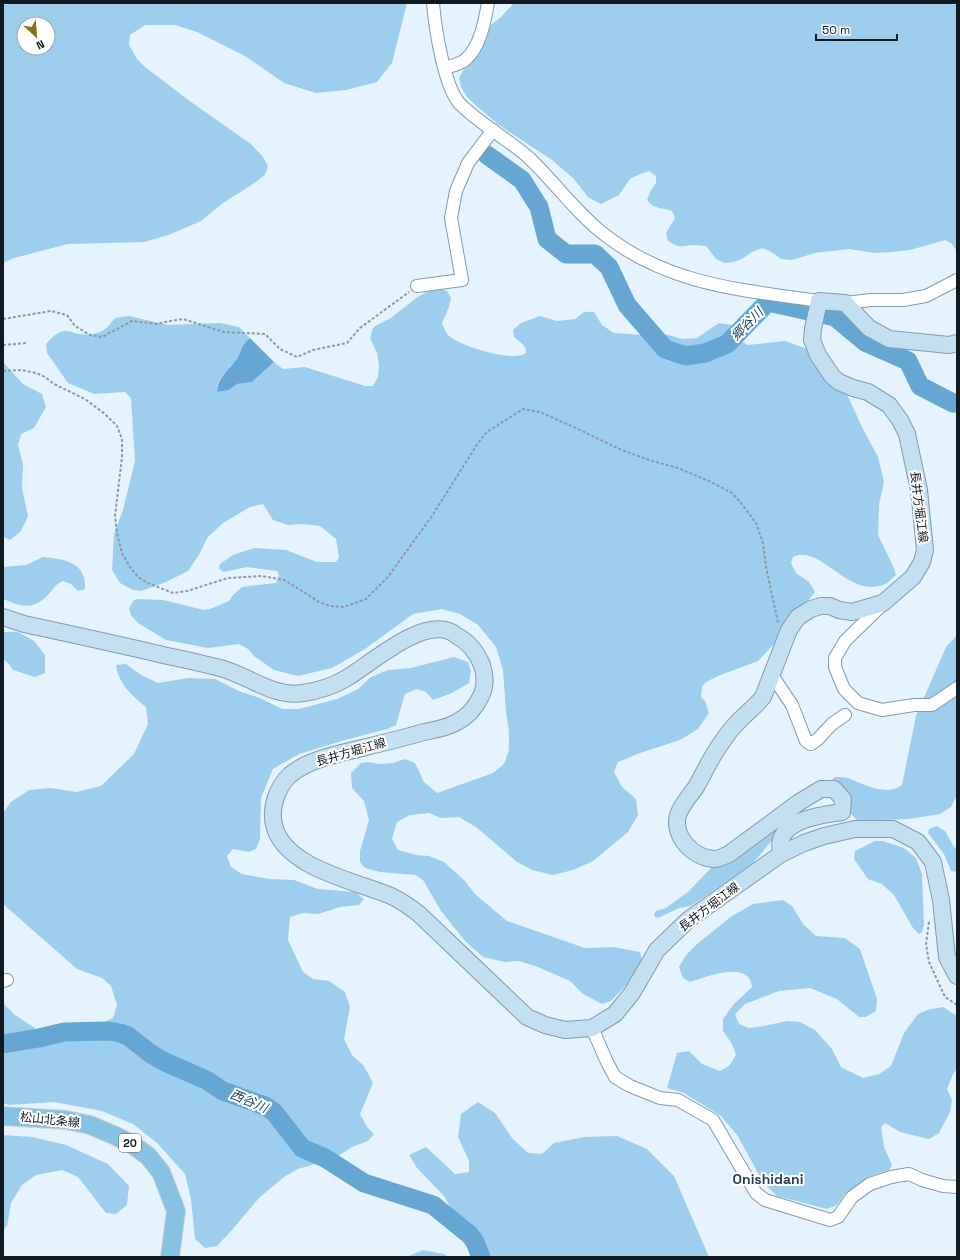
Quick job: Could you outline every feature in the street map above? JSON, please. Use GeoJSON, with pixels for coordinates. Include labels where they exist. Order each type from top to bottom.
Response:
{"type":"FeatureCollection","features":[{"type":"Feature","properties":{"kind":"main road"},"geometry":{"type":"LineString","coordinates":[[818,304],[845,303],[869,328],[889,339],[943,345],[957,343]]}},
{"type":"Feature","properties":{"kind":"main road","name":"長井方堀江線"},"geometry":{"type":"LineString","coordinates":[[818,304],[812,340],[818,354],[832,376],[840,382],[853,388],[868,392],[889,405],[900,420],[907,434],[919,490],[925,550],[922,562],[913,577],[884,603],[852,612],[839,610],[830,606],[821,606],[811,609],[798,617],[789,630],[763,697],[737,723],[720,744],[706,770],[678,814],[677,826],[680,836],[694,852],[704,857],[716,859],[728,854],[798,802],[821,789],[834,789],[843,799],[842,812],[855,829]]}},
{"type":"Feature","properties":{"kind":"main road","name":"長井方堀江線"},"geometry":{"type":"LineString","coordinates":[[3,617],[24,624],[223,668],[270,689],[287,694],[304,693],[344,680],[393,647],[413,636],[432,629],[448,630],[465,640],[474,651],[482,665],[485,679],[484,691],[478,703],[469,714],[456,723],[332,756],[306,765],[290,776],[280,787],[275,799],[272,815],[274,827],[285,846],[298,857],[325,872],[389,895],[405,903],[419,914],[528,1017],[545,1025],[565,1030],[592,1028],[615,1014],[632,993],[657,950],[688,920],[781,854],[804,843],[824,836],[855,829],[893,829],[918,842],[933,862],[941,900],[947,957],[957,976]]}},
{"type":"Feature","properties":{"kind":"main road"},"geometry":{"type":"LineString","coordinates":[[781,854],[781,839],[786,831],[800,821],[822,815],[842,812]]}},
{"type":"Feature","properties":{"kind":"main road","name":"松山北条線"},"geometry":{"type":"LineString","coordinates":[[3,1116],[66,1120],[90,1125],[133,1145],[148,1156],[161,1172],[176,1211],[170,1257]]}},
{"type":"Feature","properties":{"kind":"street"},"geometry":{"type":"LineString","coordinates":[[433,3],[438,41],[450,88],[460,103],[526,156],[604,235],[626,250],[651,264],[678,275],[727,287],[818,304]]}},
{"type":"Feature","properties":{"kind":"street"},"geometry":{"type":"LineString","coordinates":[[445,68],[465,60],[474,49],[483,27],[488,3]]}},
{"type":"Feature","properties":{"kind":"street"},"geometry":{"type":"LineString","coordinates":[[417,286],[462,280],[451,218],[456,191],[468,163],[493,130]]}},
{"type":"Feature","properties":{"kind":"street"},"geometry":{"type":"LineString","coordinates":[[845,303],[871,300],[903,300],[926,296],[957,280]]}},
{"type":"Feature","properties":{"kind":"street"},"geometry":{"type":"LineString","coordinates":[[884,603],[845,641],[835,658],[834,667],[844,689],[858,703],[882,710],[914,705],[932,705],[957,688]]}},
{"type":"Feature","properties":{"kind":"street"},"geometry":{"type":"LineString","coordinates":[[772,675],[792,705],[806,740],[811,744],[818,739],[832,724],[845,715]]}},
{"type":"Feature","properties":{"kind":"street"},"geometry":{"type":"LineString","coordinates":[[592,1028],[615,1077],[630,1086],[660,1098],[678,1100],[714,1120],[756,1193],[765,1200],[830,1220],[838,1216],[852,1197],[870,1184],[891,1177],[909,1174],[922,1180],[943,1186],[957,1187]]}},
{"type":"Feature","properties":{"kind":"path"},"geometry":{"type":"LineString","coordinates":[[3,319],[51,311],[67,315],[75,326],[90,335],[102,337],[132,321],[157,324],[183,319],[224,332],[265,334],[280,349],[297,357],[313,350],[347,344],[360,328],[417,286]]}},
{"type":"Feature","properties":{"kind":"path"},"geometry":{"type":"LineString","coordinates":[[3,345],[27,343]]}},
{"type":"Feature","properties":{"kind":"path"},"geometry":{"type":"LineString","coordinates":[[3,371],[22,370],[36,373],[45,377],[54,384],[85,399],[105,414],[117,426],[122,439],[122,457],[115,516],[122,553],[138,577],[148,583],[173,593],[187,591],[228,578],[262,576],[284,580],[319,602],[330,606],[344,607],[366,599],[387,578],[432,516],[478,443],[487,432],[523,409],[540,412],[619,449],[652,461],[678,468],[709,481],[732,493],[756,523],[761,537],[778,624]]}},
{"type":"Feature","properties":{"kind":"shaded area"},"geometry":{"type":"Polygon","coordinates":[[[3,3],[407,3],[392,63],[377,82],[346,90],[316,93],[284,83],[245,56],[197,32],[175,25],[145,25],[130,35],[129,45],[137,59],[145,67],[191,102],[251,144],[263,157],[268,166],[265,175],[223,203],[201,221],[171,234],[145,242],[68,244],[14,258],[3,263],[3,3]]]}},
{"type":"Feature","properties":{"kind":"shaded area"},"geometry":{"type":"Polygon","coordinates":[[[514,3],[957,3],[957,251],[951,243],[945,240],[910,250],[874,253],[849,249],[815,253],[792,260],[781,259],[770,251],[762,248],[752,252],[742,259],[725,263],[716,259],[706,246],[680,246],[668,241],[666,233],[675,218],[672,211],[655,207],[647,200],[656,183],[656,176],[649,171],[630,179],[619,195],[601,204],[588,197],[574,179],[552,160],[499,125],[467,97],[461,87],[459,78],[487,28],[501,17],[514,3]]]}},
{"type":"Feature","properties":{"kind":"shaded area"},"geometry":{"type":"Polygon","coordinates":[[[438,288],[447,291],[451,298],[442,323],[447,334],[453,339],[473,348],[499,355],[520,356],[526,353],[524,346],[514,337],[513,330],[521,323],[540,316],[557,321],[575,319],[584,312],[594,312],[602,325],[614,333],[642,335],[661,333],[683,339],[697,338],[719,323],[732,325],[741,341],[748,345],[785,341],[807,349],[837,373],[878,457],[884,482],[879,504],[878,535],[896,575],[884,585],[866,587],[844,577],[813,557],[803,555],[793,557],[791,563],[796,573],[809,582],[815,592],[808,601],[793,612],[777,641],[758,661],[706,682],[702,687],[701,697],[705,701],[709,713],[698,729],[680,740],[618,762],[614,772],[622,787],[636,799],[638,815],[628,832],[593,861],[573,870],[553,875],[532,870],[517,862],[476,827],[459,817],[441,818],[429,813],[410,815],[397,822],[392,839],[398,850],[416,855],[429,856],[444,862],[464,880],[476,895],[507,921],[585,948],[613,947],[640,952],[642,960],[627,984],[611,1001],[602,1004],[583,994],[570,981],[538,967],[519,961],[505,962],[483,957],[465,941],[441,911],[423,880],[415,875],[380,872],[365,868],[360,862],[360,851],[369,820],[364,801],[352,788],[351,773],[361,763],[393,763],[405,759],[415,763],[424,782],[437,793],[493,773],[504,764],[509,750],[509,731],[503,670],[496,647],[478,625],[460,614],[442,609],[413,614],[365,649],[332,668],[298,676],[274,670],[254,656],[248,649],[239,644],[208,648],[166,640],[138,623],[131,615],[129,608],[134,600],[163,600],[204,610],[229,601],[242,587],[276,583],[279,575],[277,571],[247,567],[224,572],[219,569],[220,564],[233,555],[254,548],[286,550],[317,562],[336,562],[339,557],[336,539],[320,526],[302,524],[288,525],[273,520],[263,504],[250,507],[223,523],[207,538],[199,555],[188,571],[166,582],[141,591],[133,590],[120,583],[112,570],[114,534],[123,510],[135,461],[131,398],[125,392],[94,394],[68,383],[47,353],[46,344],[59,333],[66,331],[79,334],[96,334],[108,327],[115,318],[129,316],[168,325],[220,323],[239,327],[250,338],[244,345],[238,357],[221,377],[217,387],[217,392],[229,390],[237,384],[252,382],[274,362],[283,369],[305,367],[365,386],[373,386],[378,377],[379,365],[377,353],[370,338],[373,328],[392,317],[424,293],[438,288]]]}},
{"type":"Feature","properties":{"kind":"shaded area"},"geometry":{"type":"Polygon","coordinates":[[[250,338],[274,362],[252,382],[237,384],[229,390],[217,392],[222,377],[235,362],[244,345],[250,338]]]}},
{"type":"Feature","properties":{"kind":"shaded area"},"geometry":{"type":"Polygon","coordinates":[[[3,362],[23,384],[42,394],[46,407],[34,428],[21,434],[18,445],[23,464],[22,488],[28,516],[21,531],[10,540],[3,537],[3,362]]]}},
{"type":"Feature","properties":{"kind":"shaded area"},"geometry":{"type":"Polygon","coordinates":[[[43,557],[59,559],[73,564],[82,573],[85,580],[85,589],[78,591],[71,584],[63,581],[56,586],[42,601],[36,604],[26,606],[15,604],[3,599],[3,567],[26,565],[43,557]]]}},
{"type":"Feature","properties":{"kind":"shaded area"},"geometry":{"type":"Polygon","coordinates":[[[3,632],[18,632],[34,641],[45,655],[45,673],[35,677],[13,670],[3,659],[3,632]]]}},
{"type":"Feature","properties":{"kind":"shaded area"},"geometry":{"type":"Polygon","coordinates":[[[957,635],[957,795],[951,807],[940,814],[908,819],[858,821],[848,811],[830,781],[835,777],[846,778],[882,790],[889,790],[902,785],[916,716],[946,647],[957,635]]]}},
{"type":"Feature","properties":{"kind":"shaded area"},"geometry":{"type":"Polygon","coordinates":[[[454,657],[468,662],[471,671],[469,683],[452,693],[433,700],[426,692],[417,689],[405,694],[396,725],[387,729],[299,754],[273,769],[261,798],[260,839],[256,849],[249,852],[233,849],[227,856],[231,867],[242,874],[270,879],[294,880],[318,889],[355,892],[364,899],[359,905],[340,907],[318,914],[303,913],[290,917],[288,940],[303,972],[313,979],[329,981],[345,992],[350,1007],[344,1039],[352,1055],[364,1066],[373,1083],[360,1114],[367,1127],[374,1134],[368,1141],[352,1147],[335,1158],[298,1169],[284,1177],[259,1198],[217,1246],[205,1248],[195,1239],[191,1199],[185,1174],[157,1143],[133,1124],[102,1111],[54,1102],[9,1105],[3,1103],[3,1003],[15,1015],[38,1030],[93,1027],[113,1018],[117,1005],[111,986],[102,978],[77,969],[3,904],[3,813],[11,802],[29,790],[50,788],[77,792],[101,786],[134,754],[148,724],[146,707],[126,689],[117,672],[116,665],[126,664],[141,675],[158,683],[188,678],[215,679],[241,692],[260,698],[282,709],[299,709],[337,699],[358,689],[371,677],[388,670],[411,668],[454,657]]]}},
{"type":"Feature","properties":{"kind":"shaded area"},"geometry":{"type":"Polygon","coordinates":[[[798,813],[798,818],[775,837],[752,864],[691,906],[679,908],[658,918],[655,917],[654,914],[656,911],[666,908],[688,892],[711,868],[730,858],[793,814],[798,813]]]}},
{"type":"Feature","properties":{"kind":"shaded area"},"geometry":{"type":"Polygon","coordinates":[[[937,826],[945,831],[954,847],[957,848],[957,872],[951,871],[944,854],[928,833],[929,829],[937,826]]]}},
{"type":"Feature","properties":{"kind":"shaded area"},"geometry":{"type":"Polygon","coordinates":[[[875,841],[883,841],[904,848],[916,858],[922,874],[924,925],[922,932],[919,934],[913,928],[894,895],[882,884],[868,879],[854,859],[855,851],[875,841]]]}},
{"type":"Feature","properties":{"kind":"shaded area"},"geometry":{"type":"Polygon","coordinates":[[[783,900],[792,906],[803,924],[816,936],[845,938],[860,949],[877,999],[876,1011],[866,1017],[859,1017],[837,999],[810,988],[779,991],[745,1004],[735,1014],[739,1024],[749,1028],[787,1021],[800,1022],[815,1030],[832,1049],[841,1067],[863,1078],[879,1074],[891,1066],[904,1033],[918,1014],[927,1010],[943,1007],[957,1016],[957,1069],[953,1074],[947,1089],[952,1100],[950,1112],[939,1133],[929,1139],[900,1132],[885,1123],[881,1127],[884,1147],[892,1165],[889,1170],[870,1176],[845,1194],[837,1205],[827,1209],[777,1196],[763,1182],[737,1135],[721,1116],[684,1093],[667,1088],[677,1053],[689,1051],[702,1064],[720,1071],[729,1066],[736,1055],[732,1044],[723,1031],[723,1019],[733,1005],[752,987],[749,979],[743,974],[735,972],[716,974],[690,982],[683,978],[679,967],[686,955],[697,944],[732,916],[753,904],[783,900]]]}},
{"type":"Feature","properties":{"kind":"shaded area"},"geometry":{"type":"Polygon","coordinates":[[[478,1102],[495,1113],[512,1138],[528,1153],[542,1154],[554,1143],[584,1137],[617,1136],[647,1149],[674,1176],[709,1257],[484,1257],[462,1227],[444,1196],[417,1168],[409,1155],[426,1147],[455,1174],[469,1172],[469,1161],[458,1137],[461,1114],[478,1102]]]}},
{"type":"Feature","properties":{"kind":"shaded area"},"geometry":{"type":"Polygon","coordinates":[[[3,1135],[32,1137],[66,1145],[108,1164],[129,1186],[127,1205],[116,1214],[106,1213],[78,1177],[62,1170],[36,1175],[22,1185],[11,1203],[7,1226],[3,1230],[3,1135]]]}},
{"type":"Feature","properties":{"kind":"shaded area"},"geometry":{"type":"Polygon","coordinates":[[[423,1250],[444,1254],[449,1257],[406,1257],[423,1250]]]}},
{"type":"Feature","properties":{"kind":"waterway","name":"郷谷川"},"geometry":{"type":"LineString","coordinates":[[487,155],[522,180],[539,207],[547,239],[566,254],[595,254],[609,267],[627,305],[665,349],[686,356],[705,353],[727,344],[768,302],[835,317],[865,342],[908,361],[920,386],[953,403],[957,403]]}},
{"type":"Feature","properties":{"kind":"waterway","name":"西谷川"},"geometry":{"type":"LineString","coordinates":[[3,1044],[64,1032],[108,1031],[128,1036],[151,1054],[165,1062],[206,1080],[223,1091],[265,1106],[274,1112],[302,1148],[325,1158],[364,1183],[433,1205],[470,1235],[475,1242],[481,1257]]}},
{"type":"Feature","properties":{"kind":"district","name":"Onishidani"},"geometry":{"type":"Point","coordinates":[768,1179]}}]}
